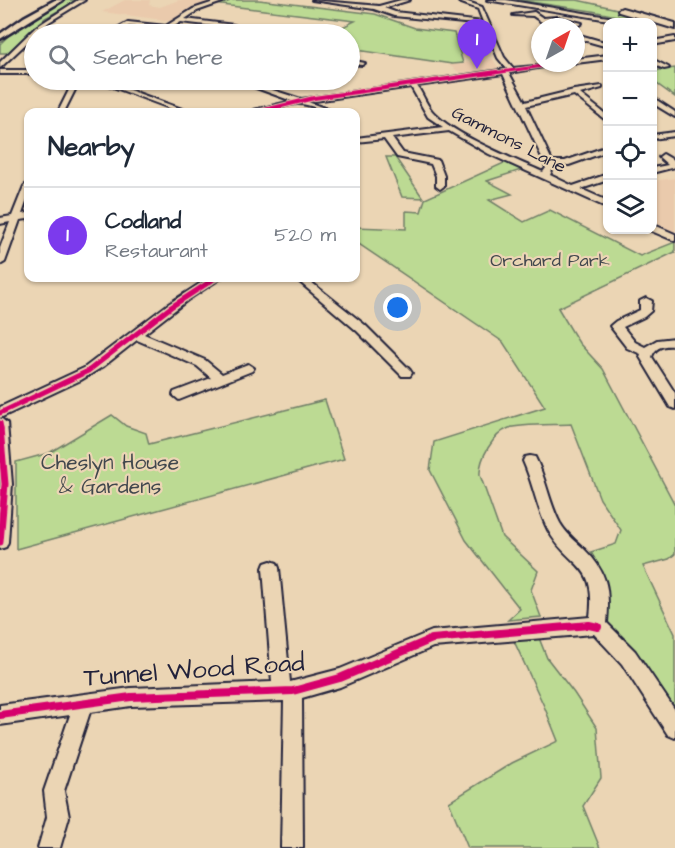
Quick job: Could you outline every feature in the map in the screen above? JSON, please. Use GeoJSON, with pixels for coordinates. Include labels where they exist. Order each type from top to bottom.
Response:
{"type":"FeatureCollection","features":[{"type":"Feature","properties":{"kind":"highway"},"geometry":{"type":"LineString","coordinates":[[490,0],[603,19]]}},
{"type":"Feature","properties":{"kind":"highway"},"geometry":{"type":"LineString","coordinates":[[490,0],[608,18]]}},
{"type":"Feature","properties":{"kind":"highway"},"geometry":{"type":"LineString","coordinates":[[506,0],[619,18]]}},
{"type":"Feature","properties":{"kind":"highway"},"geometry":{"type":"LineString","coordinates":[[634,3],[644,14],[675,29]]}},
{"type":"Feature","properties":{"kind":"highway"},"geometry":{"type":"LineString","coordinates":[[614,7],[675,29]]}},
{"type":"Feature","properties":{"kind":"highway"},"geometry":{"type":"LineString","coordinates":[[657,27],[675,29]]}},
{"type":"Feature","properties":{"kind":"main road"},"geometry":{"type":"LineString","coordinates":[[0,38],[26,18],[60,0]]}},
{"type":"Feature","properties":{"kind":"street"},"geometry":{"type":"LineString","coordinates":[[41,24],[62,9],[82,0]]}},
{"type":"Feature","properties":{"kind":"street"},"geometry":{"type":"LineString","coordinates":[[174,24],[195,10],[225,0]]}},
{"type":"Feature","properties":{"kind":"street"},"geometry":{"type":"LineString","coordinates":[[315,0],[379,8],[394,14],[487,24]]}},
{"type":"Feature","properties":{"kind":"street"},"geometry":{"type":"LineString","coordinates":[[379,8],[407,0]]}},
{"type":"Feature","properties":{"kind":"street"},"geometry":{"type":"LineString","coordinates":[[462,2],[477,6],[487,24],[549,164],[549,171],[545,176]]}},
{"type":"Feature","properties":{"kind":"street"},"geometry":{"type":"LineString","coordinates":[[516,15],[534,14],[541,18]]}},
{"type":"Feature","properties":{"kind":"street"},"geometry":{"type":"LineString","coordinates":[[194,22],[211,16]]}},
{"type":"Feature","properties":{"kind":"street"},"geometry":{"type":"LineString","coordinates":[[179,20],[225,24]]}},
{"type":"Feature","properties":{"kind":"street"},"geometry":{"type":"LineString","coordinates":[[306,23],[311,24]]}},
{"type":"Feature","properties":{"kind":"street"},"geometry":{"type":"LineString","coordinates":[[585,38],[603,43]]}},
{"type":"Feature","properties":{"kind":"street"},"geometry":{"type":"LineString","coordinates":[[597,41],[603,38]]}},
{"type":"Feature","properties":{"kind":"street"},"geometry":{"type":"LineString","coordinates":[[657,42],[675,39]]}},
{"type":"Feature","properties":{"kind":"street"},"geometry":{"type":"LineString","coordinates":[[0,66],[24,41]]}},
{"type":"Feature","properties":{"kind":"street"},"geometry":{"type":"LineString","coordinates":[[657,50],[675,47]]}},
{"type":"Feature","properties":{"kind":"street"},"geometry":{"type":"LineString","coordinates":[[585,60],[603,58]]}},
{"type":"Feature","properties":{"kind":"street"},"geometry":{"type":"LineString","coordinates":[[592,59],[600,64]]}},
{"type":"Feature","properties":{"kind":"street"},"geometry":{"type":"LineString","coordinates":[[657,64],[666,68]]}},
{"type":"Feature","properties":{"kind":"street"},"geometry":{"type":"LineString","coordinates":[[276,108],[413,84],[531,67]]}},
{"type":"Feature","properties":{"kind":"street"},"geometry":{"type":"LineString","coordinates":[[0,72],[24,72]]}},
{"type":"Feature","properties":{"kind":"street","name":"Gammons Lane"},"geometry":{"type":"LineString","coordinates":[[413,84],[431,115],[450,129],[492,152],[603,203]]}},
{"type":"Feature","properties":{"kind":"street"},"geometry":{"type":"LineString","coordinates":[[522,105],[600,87]]}},
{"type":"Feature","properties":{"kind":"street"},"geometry":{"type":"LineString","coordinates":[[63,108],[72,90]]}},
{"type":"Feature","properties":{"kind":"street"},"geometry":{"type":"LineString","coordinates":[[125,90],[175,108]]}},
{"type":"Feature","properties":{"kind":"street"},"geometry":{"type":"LineString","coordinates":[[266,90],[321,108]]}},
{"type":"Feature","properties":{"kind":"street"},"geometry":{"type":"LineString","coordinates":[[574,92],[603,116]]}},
{"type":"Feature","properties":{"kind":"street"},"geometry":{"type":"LineString","coordinates":[[657,102],[675,115]]}},
{"type":"Feature","properties":{"kind":"street"},"geometry":{"type":"LineString","coordinates":[[360,139],[450,129]]}},
{"type":"Feature","properties":{"kind":"street"},"geometry":{"type":"LineString","coordinates":[[657,136],[675,134]]}},
{"type":"Feature","properties":{"kind":"street"},"geometry":{"type":"LineString","coordinates":[[387,136],[400,155],[435,162],[435,169],[440,176],[440,186]]}},
{"type":"Feature","properties":{"kind":"street"},"geometry":{"type":"LineString","coordinates":[[549,164],[566,163],[603,150]]}},
{"type":"Feature","properties":{"kind":"street"},"geometry":{"type":"LineString","coordinates":[[657,170],[671,167],[673,164],[663,158]]}},
{"type":"Feature","properties":{"kind":"street"},"geometry":{"type":"LineString","coordinates":[[572,189],[603,179]]}},
{"type":"Feature","properties":{"kind":"street"},"geometry":{"type":"LineString","coordinates":[[0,221],[23,217]]}},
{"type":"Feature","properties":{"kind":"street"},"geometry":{"type":"LineString","coordinates":[[0,262],[23,217]]}},
{"type":"Feature","properties":{"kind":"street"},"geometry":{"type":"LineString","coordinates":[[657,229],[675,238]]}},
{"type":"Feature","properties":{"kind":"street"},"geometry":{"type":"LineString","coordinates":[[0,413],[98,364],[185,297],[209,282]]}},
{"type":"Feature","properties":{"kind":"street"},"geometry":{"type":"LineString","coordinates":[[305,282],[361,328],[406,373]]}},
{"type":"Feature","properties":{"kind":"street"},"geometry":{"type":"LineString","coordinates":[[646,301],[647,309],[643,313],[616,326],[631,345],[647,352]]}},
{"type":"Feature","properties":{"kind":"street"},"geometry":{"type":"LineString","coordinates":[[135,335],[201,363],[220,379]]}},
{"type":"Feature","properties":{"kind":"street"},"geometry":{"type":"LineString","coordinates":[[647,352],[657,344],[675,342]]}},
{"type":"Feature","properties":{"kind":"street"},"geometry":{"type":"LineString","coordinates":[[647,352],[648,361],[675,404]]}},
{"type":"Feature","properties":{"kind":"street"},"geometry":{"type":"LineString","coordinates":[[179,395],[248,368]]}},
{"type":"Feature","properties":{"kind":"street"},"geometry":{"type":"LineString","coordinates":[[0,423],[5,484],[0,542]]}},
{"type":"Feature","properties":{"kind":"street"},"geometry":{"type":"LineString","coordinates":[[530,461],[538,476],[555,528],[564,541],[588,565],[598,583],[598,627],[610,637],[650,687],[675,728]]}},
{"type":"Feature","properties":{"kind":"street"},"geometry":{"type":"LineString","coordinates":[[271,568],[288,692],[292,848]]}},
{"type":"Feature","properties":{"kind":"street","name":"Tunnel Wood Road"},"geometry":{"type":"LineString","coordinates":[[0,715],[131,697],[288,692],[340,678],[432,639],[589,625],[598,627]]}},
{"type":"Feature","properties":{"kind":"street"},"geometry":{"type":"LineString","coordinates":[[49,848],[58,817],[54,791],[83,703]]}},
{"type":"Feature","properties":{"kind":"shaded area"},"geometry":{"type":"Polygon","coordinates":[[[125,0],[150,0],[149,5],[160,7],[179,0],[209,0],[190,8],[172,21],[102,12],[125,0]]]}},
{"type":"Feature","properties":{"kind":"shaded area"},"geometry":{"type":"Polygon","coordinates":[[[493,59],[498,68],[460,73],[449,65],[493,59]]]}},
{"type":"Feature","properties":{"kind":"shaded area"},"geometry":{"type":"Polygon","coordinates":[[[675,178],[675,234],[657,223],[657,180],[675,178]]]}},
{"type":"Feature","properties":{"kind":"green space"},"geometry":{"type":"Polygon","coordinates":[[[63,0],[78,0],[45,18],[39,24],[24,24],[24,38],[8,53],[0,53],[0,44],[18,26],[63,0]]]}},
{"type":"Feature","properties":{"kind":"green space"},"geometry":{"type":"Polygon","coordinates":[[[230,0],[259,0],[375,14],[415,28],[454,33],[463,63],[452,64],[360,50],[360,24],[349,24],[355,21],[214,4],[230,0]]]}},
{"type":"Feature","properties":{"kind":"green space"},"geometry":{"type":"Polygon","coordinates":[[[517,0],[577,0],[646,18],[626,18],[517,0]]]}},
{"type":"Feature","properties":{"kind":"green space"},"geometry":{"type":"Polygon","coordinates":[[[657,22],[675,28],[657,24],[657,22]]]}},
{"type":"Feature","properties":{"kind":"green space"},"geometry":{"type":"Polygon","coordinates":[[[675,68],[675,97],[657,84],[657,70],[675,68]]]}},
{"type":"Feature","properties":{"kind":"green space"},"geometry":{"type":"Polygon","coordinates":[[[386,157],[395,157],[423,198],[402,197],[386,157]]]}},
{"type":"Feature","properties":{"kind":"green space","name":"Orchard Park"},"geometry":{"type":"Polygon","coordinates":[[[506,162],[524,169],[487,181],[512,194],[489,200],[524,222],[550,210],[640,256],[675,242],[675,252],[558,308],[579,343],[603,369],[675,505],[675,554],[669,559],[643,566],[675,634],[675,715],[649,674],[605,620],[593,563],[596,561],[591,552],[616,544],[621,530],[600,499],[571,424],[509,428],[503,431],[488,448],[480,469],[480,475],[502,537],[538,571],[531,590],[541,617],[508,620],[520,609],[466,540],[430,470],[434,442],[545,407],[503,342],[360,245],[360,227],[406,229],[406,211],[421,212],[425,199],[506,162]]]}},
{"type":"Feature","properties":{"kind":"green space","name":"Cheslyn House & Gardens"},"geometry":{"type":"Polygon","coordinates":[[[325,400],[344,459],[16,549],[16,462],[49,453],[112,415],[126,426],[146,433],[149,444],[325,400]]]}},
{"type":"Feature","properties":{"kind":"green space"},"geometry":{"type":"Polygon","coordinates":[[[539,638],[547,658],[597,728],[601,778],[583,806],[600,848],[468,848],[449,802],[512,763],[558,741],[514,641],[539,638]]]}},
{"type":"Feature","properties":{"kind":"cycle path"},"geometry":{"type":"LineString","coordinates":[[273,108],[314,98],[531,68]]}},
{"type":"Feature","properties":{"kind":"cycle path"},"geometry":{"type":"LineString","coordinates":[[0,413],[88,371],[156,318],[209,282]]}},
{"type":"Feature","properties":{"kind":"cycle path"},"geometry":{"type":"LineString","coordinates":[[0,423],[5,484],[0,542]]}},
{"type":"Feature","properties":{"kind":"cycle path"},"geometry":{"type":"LineString","coordinates":[[0,715],[131,697],[293,691],[340,678],[432,639],[589,625],[598,627]]}},
{"type":"Feature","properties":{"kind":"place","name":"Codland"},"geometry":{"type":"Point","coordinates":[477,69]}}]}
